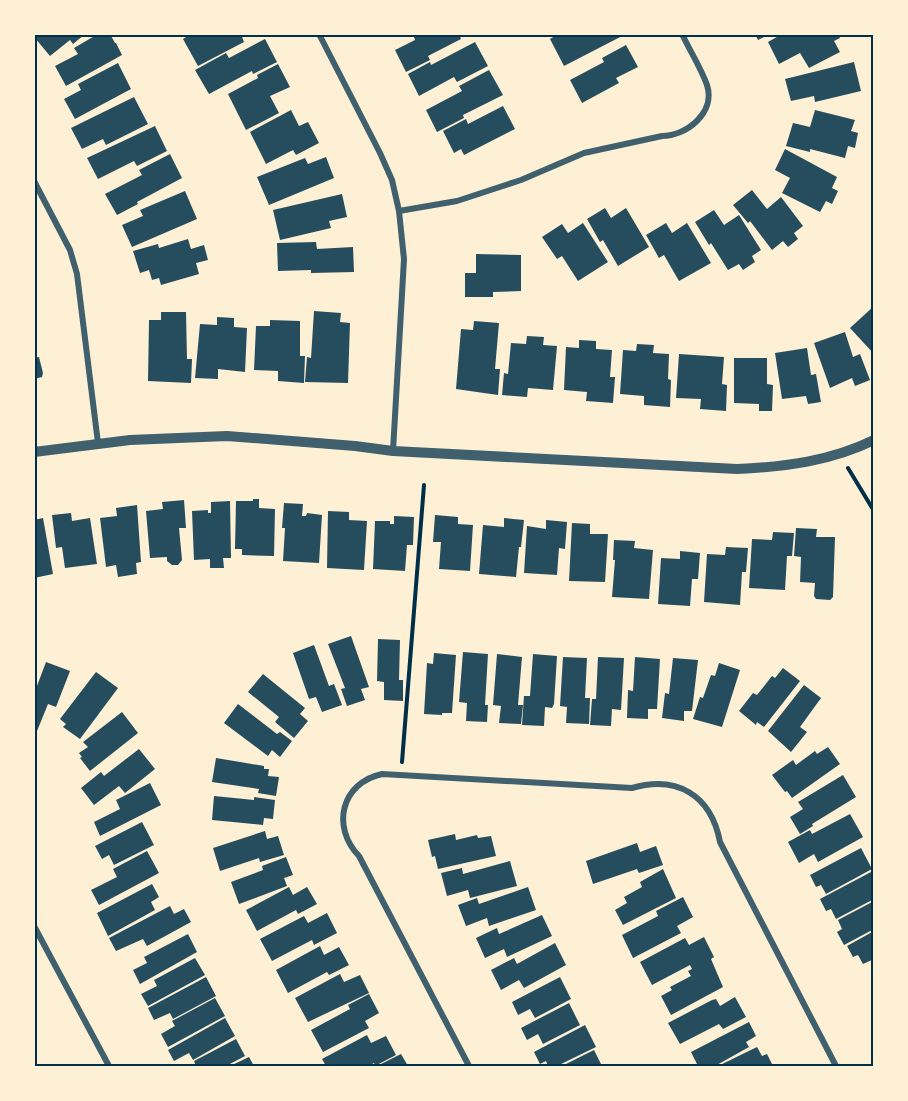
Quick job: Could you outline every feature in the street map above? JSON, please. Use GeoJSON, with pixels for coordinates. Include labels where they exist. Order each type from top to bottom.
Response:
{"type":"FeatureCollection","features":[{"type":"Feature","properties":{"kind":"street"},"geometry":{"type":"LineString","coordinates":[[319,34],[381,153],[392,180],[399,211],[404,259],[393,451]]}},
{"type":"Feature","properties":{"kind":"street"},"geometry":{"type":"LineString","coordinates":[[399,211],[457,201],[521,180],[584,153],[671,136],[689,129],[704,112],[708,87],[682,34]]}},
{"type":"Feature","properties":{"kind":"street"},"geometry":{"type":"LineString","coordinates":[[34,182],[69,250],[77,274],[98,443]]}},
{"type":"Feature","properties":{"kind":"street"},"geometry":{"type":"LineString","coordinates":[[34,452],[130,440],[227,436],[393,451],[607,460],[737,469],[779,467],[841,454],[873,440]]}},
{"type":"Feature","properties":{"kind":"street"},"geometry":{"type":"LineString","coordinates":[[469,1066],[359,856],[345,838],[342,825],[343,811],[348,798],[363,781],[382,774],[632,788],[662,783],[681,788],[698,798],[712,816],[720,842],[836,1066]]}},
{"type":"Feature","properties":{"kind":"street"},"geometry":{"type":"LineString","coordinates":[[34,926],[109,1066]]}},
{"type":"Feature","properties":{"kind":"path"},"geometry":{"type":"LineString","coordinates":[[841,454],[873,511]]}},
{"type":"Feature","properties":{"kind":"path"},"geometry":{"type":"LineString","coordinates":[[401,775],[424,485]]}},
{"type":"Feature","properties":{"kind":"building"},"geometry":{"type":"Polygon","coordinates":[[[39,34],[85,34],[73,44],[70,40],[50,56],[35,38],[39,34]]]}},
{"type":"Feature","properties":{"kind":"building"},"geometry":{"type":"Polygon","coordinates":[[[98,34],[110,34],[122,55],[66,86],[55,66],[78,54],[74,48],[98,34]]]}},
{"type":"Feature","properties":{"kind":"building"},"geometry":{"type":"Polygon","coordinates":[[[191,34],[241,34],[244,42],[198,66],[183,39],[191,34]]]}},
{"type":"Feature","properties":{"kind":"building"},"geometry":{"type":"Polygon","coordinates":[[[413,34],[459,34],[461,39],[428,56],[430,60],[406,72],[395,50],[415,40],[413,34]]]}},
{"type":"Feature","properties":{"kind":"building"},"geometry":{"type":"Polygon","coordinates":[[[558,34],[626,34],[564,66],[550,39],[558,34]]]}},
{"type":"Feature","properties":{"kind":"building"},"geometry":{"type":"Polygon","coordinates":[[[755,34],[770,34],[758,40],[755,34]]]}},
{"type":"Feature","properties":{"kind":"building"},"geometry":{"type":"Polygon","coordinates":[[[782,34],[838,34],[840,38],[834,41],[840,52],[809,68],[800,53],[779,64],[768,42],[782,34]]]}},
{"type":"Feature","properties":{"kind":"building"},"geometry":{"type":"Polygon","coordinates":[[[265,39],[277,62],[253,74],[252,71],[209,94],[195,70],[226,53],[229,58],[265,39]]]}},
{"type":"Feature","properties":{"kind":"building"},"geometry":{"type":"Polygon","coordinates":[[[475,42],[488,66],[457,82],[454,77],[419,96],[408,74],[475,42]]]}},
{"type":"Feature","properties":{"kind":"building"},"geometry":{"type":"Polygon","coordinates":[[[626,45],[638,67],[616,78],[619,83],[582,103],[570,80],[604,62],[602,58],[626,45]]]}},
{"type":"Feature","properties":{"kind":"building"},"geometry":{"type":"Polygon","coordinates":[[[854,62],[861,91],[815,102],[814,96],[791,101],[785,79],[854,62]]]}},
{"type":"Feature","properties":{"kind":"building"},"geometry":{"type":"Polygon","coordinates":[[[118,63],[131,89],[75,119],[64,99],[81,90],[78,84],[118,63]]]}},
{"type":"Feature","properties":{"kind":"building"},"geometry":{"type":"Polygon","coordinates":[[[278,64],[290,87],[270,96],[279,113],[246,130],[228,94],[278,64]]]}},
{"type":"Feature","properties":{"kind":"building"},"geometry":{"type":"Polygon","coordinates":[[[489,70],[503,95],[463,115],[464,118],[437,132],[426,110],[462,91],[459,86],[489,70]]]}},
{"type":"Feature","properties":{"kind":"building"},"geometry":{"type":"Polygon","coordinates":[[[134,97],[148,124],[106,145],[103,139],[82,149],[71,128],[134,97]]]}},
{"type":"Feature","properties":{"kind":"building"},"geometry":{"type":"Polygon","coordinates":[[[503,106],[515,129],[464,155],[461,149],[454,153],[443,131],[466,119],[468,124],[503,106]]]}},
{"type":"Feature","properties":{"kind":"building"},"geometry":{"type":"Polygon","coordinates":[[[291,110],[299,126],[308,122],[319,143],[296,155],[293,150],[266,164],[250,132],[291,110]]]}},
{"type":"Feature","properties":{"kind":"building"},"geometry":{"type":"Polygon","coordinates":[[[815,110],[855,120],[851,131],[858,133],[855,148],[848,146],[845,158],[810,149],[810,152],[786,146],[793,123],[810,127],[815,110]]]}},
{"type":"Feature","properties":{"kind":"building"},"geometry":{"type":"Polygon","coordinates":[[[155,126],[167,151],[137,166],[134,161],[98,179],[87,158],[155,126]]]}},
{"type":"Feature","properties":{"kind":"building"},"geometry":{"type":"Polygon","coordinates":[[[785,149],[837,177],[832,188],[838,191],[832,204],[826,201],[820,212],[782,193],[790,178],[775,170],[785,149]]]}},
{"type":"Feature","properties":{"kind":"building"},"geometry":{"type":"Polygon","coordinates":[[[170,154],[182,178],[117,215],[105,194],[142,175],[139,170],[170,154]]]}},
{"type":"Feature","properties":{"kind":"building"},"geometry":{"type":"Polygon","coordinates":[[[326,157],[334,178],[269,205],[257,177],[305,158],[308,164],[326,157]]]}},
{"type":"Feature","properties":{"kind":"building"},"geometry":{"type":"Polygon","coordinates":[[[752,190],[767,209],[781,197],[803,226],[794,233],[798,239],[788,247],[783,241],[772,250],[750,221],[748,223],[733,205],[752,190]]]}},
{"type":"Feature","properties":{"kind":"building"},"geometry":{"type":"Polygon","coordinates":[[[185,191],[197,219],[132,247],[122,225],[143,216],[140,210],[185,191]]]}},
{"type":"Feature","properties":{"kind":"building"},"geometry":{"type":"Polygon","coordinates":[[[342,194],[347,217],[329,221],[331,228],[280,240],[273,210],[342,194]]]}},
{"type":"Feature","properties":{"kind":"building"},"geometry":{"type":"Polygon","coordinates":[[[605,208],[611,218],[626,208],[649,247],[618,266],[603,240],[600,242],[587,219],[605,208]]]}},
{"type":"Feature","properties":{"kind":"building"},"geometry":{"type":"Polygon","coordinates":[[[714,210],[724,225],[739,215],[761,250],[752,256],[755,262],[743,270],[739,264],[728,270],[695,222],[714,210]]]}},
{"type":"Feature","properties":{"kind":"building"},"geometry":{"type":"Polygon","coordinates":[[[583,223],[608,262],[578,281],[562,256],[557,259],[542,237],[562,224],[568,233],[583,223]]]}},
{"type":"Feature","properties":{"kind":"building"},"geometry":{"type":"Polygon","coordinates":[[[666,223],[672,233],[687,223],[711,263],[679,281],[664,255],[659,258],[646,235],[666,223]]]}},
{"type":"Feature","properties":{"kind":"building"},"geometry":{"type":"Polygon","coordinates":[[[188,239],[191,249],[204,245],[208,260],[196,263],[199,274],[161,285],[159,278],[152,280],[149,270],[140,273],[133,251],[158,244],[159,248],[188,239]]]}},
{"type":"Feature","properties":{"kind":"building"},"geometry":{"type":"Polygon","coordinates":[[[316,242],[317,249],[353,247],[354,272],[278,271],[277,243],[316,242]]]}},
{"type":"Feature","properties":{"kind":"building"},"geometry":{"type":"Polygon","coordinates":[[[476,254],[521,255],[521,291],[493,292],[493,297],[465,297],[465,273],[476,273],[476,254]]]}},
{"type":"Feature","properties":{"kind":"building"},"geometry":{"type":"Polygon","coordinates":[[[874,306],[874,354],[850,328],[874,306]]]}},
{"type":"Feature","properties":{"kind":"building"},"geometry":{"type":"Polygon","coordinates":[[[314,311],[341,313],[340,322],[350,323],[348,383],[305,382],[307,357],[311,358],[314,311]]]}},
{"type":"Feature","properties":{"kind":"building"},"geometry":{"type":"Polygon","coordinates":[[[161,312],[186,312],[187,359],[192,359],[191,383],[148,381],[149,320],[161,320],[161,312]]]}},
{"type":"Feature","properties":{"kind":"building"},"geometry":{"type":"Polygon","coordinates":[[[217,317],[234,318],[234,327],[247,328],[245,372],[218,369],[218,379],[195,378],[200,324],[217,325],[217,317]]]}},
{"type":"Feature","properties":{"kind":"building"},"geometry":{"type":"Polygon","coordinates":[[[270,320],[300,321],[300,356],[305,356],[304,383],[278,381],[278,371],[254,370],[256,326],[270,326],[270,320]]]}},
{"type":"Feature","properties":{"kind":"building"},"geometry":{"type":"Polygon","coordinates":[[[474,321],[499,323],[495,369],[500,369],[498,395],[456,389],[461,329],[473,330],[474,321]]]}},
{"type":"Feature","properties":{"kind":"building"},"geometry":{"type":"Polygon","coordinates":[[[845,332],[853,357],[860,354],[870,380],[855,386],[852,378],[830,388],[814,343],[845,332]]]}},
{"type":"Feature","properties":{"kind":"building"},"geometry":{"type":"Polygon","coordinates":[[[527,336],[544,337],[543,345],[557,346],[553,390],[528,388],[527,397],[502,395],[504,373],[508,374],[511,343],[526,344],[527,336]]]}},
{"type":"Feature","properties":{"kind":"building"},"geometry":{"type":"Polygon","coordinates":[[[579,340],[596,341],[596,349],[612,350],[610,377],[615,377],[613,403],[586,401],[587,392],[564,390],[566,347],[579,348],[579,340]]]}},
{"type":"Feature","properties":{"kind":"building"},"geometry":{"type":"Polygon","coordinates":[[[637,344],[654,345],[653,353],[669,354],[670,407],[644,405],[644,396],[620,394],[623,350],[636,351],[637,344]]]}},
{"type":"Feature","properties":{"kind":"building"},"geometry":{"type":"Polygon","coordinates":[[[807,348],[811,375],[816,374],[821,402],[808,404],[806,396],[782,399],[775,353],[807,348]]]}},
{"type":"Feature","properties":{"kind":"building"},"geometry":{"type":"Polygon","coordinates":[[[679,354],[724,357],[722,384],[727,385],[726,411],[700,409],[701,399],[676,398],[679,354]]]}},
{"type":"Feature","properties":{"kind":"building"},"geometry":{"type":"Polygon","coordinates":[[[39,357],[43,373],[42,377],[34,379],[34,358],[39,357]]]}},
{"type":"Feature","properties":{"kind":"building"},"geometry":{"type":"Polygon","coordinates":[[[734,358],[767,358],[767,384],[773,385],[772,411],[759,411],[759,404],[734,403],[734,358]]]}},
{"type":"Feature","properties":{"kind":"building"},"geometry":{"type":"Polygon","coordinates":[[[253,499],[259,499],[259,508],[275,509],[274,556],[242,555],[242,549],[235,549],[236,501],[253,501],[253,499]]]}},
{"type":"Feature","properties":{"kind":"building"},"geometry":{"type":"Polygon","coordinates":[[[184,500],[186,528],[179,528],[182,560],[178,565],[172,565],[167,561],[167,557],[150,558],[146,511],[163,509],[162,502],[184,500]]]}},
{"type":"Feature","properties":{"kind":"building"},"geometry":{"type":"Polygon","coordinates":[[[230,501],[231,558],[223,558],[224,568],[210,568],[210,559],[194,560],[192,511],[208,510],[208,513],[211,513],[211,502],[230,501]]]}},
{"type":"Feature","properties":{"kind":"building"},"geometry":{"type":"Polygon","coordinates":[[[284,503],[303,504],[302,516],[306,516],[307,513],[322,515],[319,563],[283,561],[284,503]]]}},
{"type":"Feature","properties":{"kind":"building"},"geometry":{"type":"Polygon","coordinates":[[[137,505],[141,562],[136,563],[137,574],[118,577],[116,565],[106,567],[100,518],[117,516],[116,508],[137,505]]]}},
{"type":"Feature","properties":{"kind":"building"},"geometry":{"type":"Polygon","coordinates":[[[328,511],[349,512],[349,520],[367,521],[364,570],[327,568],[328,511]]]}},
{"type":"Feature","properties":{"kind":"building"},"geometry":{"type":"Polygon","coordinates":[[[71,513],[72,521],[90,518],[97,564],[65,568],[62,547],[56,548],[52,515],[71,513]]]}},
{"type":"Feature","properties":{"kind":"building"},"geometry":{"type":"Polygon","coordinates":[[[435,515],[458,517],[458,524],[473,525],[470,571],[439,569],[441,542],[433,542],[435,515]]]}},
{"type":"Feature","properties":{"kind":"building"},"geometry":{"type":"Polygon","coordinates":[[[394,516],[414,517],[413,545],[407,545],[405,571],[373,569],[375,521],[390,521],[390,524],[394,524],[394,516]]]}},
{"type":"Feature","properties":{"kind":"building"},"geometry":{"type":"Polygon","coordinates":[[[43,518],[53,574],[34,578],[34,520],[43,518]]]}},
{"type":"Feature","properties":{"kind":"building"},"geometry":{"type":"Polygon","coordinates":[[[504,518],[524,520],[516,577],[479,574],[483,525],[504,527],[504,518]]]}},
{"type":"Feature","properties":{"kind":"building"},"geometry":{"type":"Polygon","coordinates":[[[546,520],[567,522],[565,549],[559,548],[557,575],[524,573],[527,526],[546,529],[546,520]]]}},
{"type":"Feature","properties":{"kind":"building"},"geometry":{"type":"Polygon","coordinates":[[[572,523],[590,524],[590,534],[608,534],[605,582],[569,581],[572,523]]]}},
{"type":"Feature","properties":{"kind":"building"},"geometry":{"type":"Polygon","coordinates":[[[796,528],[817,529],[816,537],[835,537],[833,597],[830,600],[816,599],[814,596],[815,583],[800,582],[801,557],[794,556],[796,528]]]}},
{"type":"Feature","properties":{"kind":"building"},"geometry":{"type":"Polygon","coordinates":[[[773,532],[794,533],[792,556],[787,556],[785,590],[749,588],[752,539],[772,540],[773,532]]]}},
{"type":"Feature","properties":{"kind":"building"},"geometry":{"type":"Polygon","coordinates":[[[614,540],[635,541],[634,548],[653,550],[649,599],[612,597],[614,540]]]}},
{"type":"Feature","properties":{"kind":"building"},"geometry":{"type":"Polygon","coordinates":[[[726,547],[748,548],[746,572],[742,572],[740,605],[704,602],[707,554],[725,555],[726,547]]]}},
{"type":"Feature","properties":{"kind":"building"},"geometry":{"type":"Polygon","coordinates":[[[680,551],[700,553],[698,579],[692,579],[690,606],[658,604],[661,558],[680,559],[680,551]]]}},
{"type":"Feature","properties":{"kind":"building"},"geometry":{"type":"Polygon","coordinates":[[[351,636],[369,687],[361,689],[365,700],[347,706],[341,689],[345,688],[328,644],[351,636]]]}},
{"type":"Feature","properties":{"kind":"building"},"geometry":{"type":"Polygon","coordinates":[[[378,639],[400,640],[399,680],[403,680],[403,701],[384,700],[384,682],[377,681],[378,639]]]}},
{"type":"Feature","properties":{"kind":"building"},"geometry":{"type":"Polygon","coordinates":[[[314,645],[329,686],[334,684],[342,705],[322,712],[316,697],[309,699],[293,653],[314,645]]]}},
{"type":"Feature","properties":{"kind":"building"},"geometry":{"type":"Polygon","coordinates":[[[463,652],[488,654],[485,705],[488,705],[487,722],[466,721],[467,703],[459,702],[463,652]]]}},
{"type":"Feature","properties":{"kind":"building"},"geometry":{"type":"Polygon","coordinates":[[[434,653],[456,655],[452,713],[424,714],[427,663],[433,664],[434,653]]]}},
{"type":"Feature","properties":{"kind":"building"},"geometry":{"type":"Polygon","coordinates":[[[497,654],[522,657],[518,705],[523,705],[521,724],[499,723],[501,706],[493,705],[497,654]]]}},
{"type":"Feature","properties":{"kind":"building"},"geometry":{"type":"Polygon","coordinates":[[[533,654],[557,656],[554,704],[552,708],[545,707],[544,726],[522,725],[524,696],[530,696],[533,654]]]}},
{"type":"Feature","properties":{"kind":"building"},"geometry":{"type":"Polygon","coordinates":[[[563,657],[587,658],[585,698],[590,698],[589,724],[566,723],[567,707],[560,706],[563,657]]]}},
{"type":"Feature","properties":{"kind":"building"},"geometry":{"type":"Polygon","coordinates":[[[598,657],[624,658],[621,710],[612,709],[611,726],[590,725],[592,699],[596,699],[598,657]]]}},
{"type":"Feature","properties":{"kind":"building"},"geometry":{"type":"Polygon","coordinates":[[[635,657],[660,659],[657,709],[648,709],[648,719],[627,718],[628,690],[633,691],[635,657]]]}},
{"type":"Feature","properties":{"kind":"building"},"geometry":{"type":"Polygon","coordinates":[[[673,658],[698,660],[692,711],[684,711],[684,721],[662,718],[665,693],[669,694],[673,658]]]}},
{"type":"Feature","properties":{"kind":"building"},"geometry":{"type":"Polygon","coordinates":[[[46,662],[70,671],[56,707],[48,704],[35,736],[34,694],[46,662]]]}},
{"type":"Feature","properties":{"kind":"building"},"geometry":{"type":"Polygon","coordinates":[[[719,663],[740,670],[722,727],[693,719],[700,697],[703,698],[711,675],[715,676],[719,663]]]}},
{"type":"Feature","properties":{"kind":"building"},"geometry":{"type":"Polygon","coordinates":[[[783,668],[800,681],[764,727],[757,722],[756,725],[739,711],[753,693],[757,695],[772,676],[775,678],[783,668]]]}},
{"type":"Feature","properties":{"kind":"building"},"geometry":{"type":"Polygon","coordinates":[[[96,672],[118,688],[80,739],[63,727],[66,724],[60,719],[96,672]]]}},
{"type":"Feature","properties":{"kind":"building"},"geometry":{"type":"Polygon","coordinates":[[[263,674],[305,708],[300,714],[308,721],[294,738],[275,722],[279,717],[248,692],[263,674]]]}},
{"type":"Feature","properties":{"kind":"building"},"geometry":{"type":"Polygon","coordinates":[[[804,685],[821,698],[800,727],[807,732],[791,752],[768,731],[804,685]]]}},
{"type":"Feature","properties":{"kind":"building"},"geometry":{"type":"Polygon","coordinates":[[[238,704],[277,734],[280,732],[292,741],[280,757],[272,750],[268,756],[224,723],[238,704]]]}},
{"type":"Feature","properties":{"kind":"building"},"geometry":{"type":"Polygon","coordinates":[[[122,712],[138,733],[90,771],[80,758],[82,757],[79,753],[88,747],[83,742],[122,712]]]}},
{"type":"Feature","properties":{"kind":"building"},"geometry":{"type":"Polygon","coordinates":[[[828,747],[840,764],[792,798],[772,775],[793,760],[796,765],[815,751],[817,754],[828,747]]]}},
{"type":"Feature","properties":{"kind":"building"},"geometry":{"type":"Polygon","coordinates":[[[139,749],[155,769],[125,793],[119,786],[94,805],[81,788],[101,772],[104,776],[139,749]]]}},
{"type":"Feature","properties":{"kind":"building"},"geometry":{"type":"Polygon","coordinates":[[[216,758],[264,766],[264,769],[269,769],[268,776],[279,777],[276,796],[258,793],[259,789],[212,782],[216,758]]]}},
{"type":"Feature","properties":{"kind":"building"},"geometry":{"type":"Polygon","coordinates":[[[843,775],[856,797],[800,834],[790,817],[803,809],[798,802],[843,775]]]}},
{"type":"Feature","properties":{"kind":"building"},"geometry":{"type":"Polygon","coordinates":[[[150,783],[161,805],[100,836],[94,822],[120,809],[116,800],[150,783]]]}},
{"type":"Feature","properties":{"kind":"building"},"geometry":{"type":"Polygon","coordinates":[[[214,796],[275,800],[273,819],[264,818],[263,825],[212,820],[214,796]]]}},
{"type":"Feature","properties":{"kind":"building"},"geometry":{"type":"Polygon","coordinates":[[[850,814],[863,837],[818,862],[814,854],[799,863],[788,842],[810,830],[812,834],[850,814]]]}},
{"type":"Feature","properties":{"kind":"building"},"geometry":{"type":"Polygon","coordinates":[[[142,822],[154,845],[114,865],[109,855],[102,859],[95,846],[142,822]]]}},
{"type":"Feature","properties":{"kind":"building"},"geometry":{"type":"Polygon","coordinates":[[[265,831],[267,839],[278,836],[284,855],[260,862],[259,858],[220,871],[213,848],[265,831]]]}},
{"type":"Feature","properties":{"kind":"building"},"geometry":{"type":"Polygon","coordinates":[[[455,834],[456,840],[477,835],[478,838],[491,836],[496,856],[438,869],[428,840],[455,834]]]}},
{"type":"Feature","properties":{"kind":"building"},"geometry":{"type":"Polygon","coordinates":[[[637,843],[640,852],[656,846],[663,865],[639,873],[637,869],[593,884],[586,861],[637,843]]]}},
{"type":"Feature","properties":{"kind":"building"},"geometry":{"type":"Polygon","coordinates":[[[861,848],[872,869],[826,894],[821,885],[816,887],[810,875],[861,848]]]}},
{"type":"Feature","properties":{"kind":"building"},"geometry":{"type":"Polygon","coordinates":[[[147,851],[159,873],[99,905],[91,890],[117,877],[113,869],[147,851]]]}},
{"type":"Feature","properties":{"kind":"building"},"geometry":{"type":"Polygon","coordinates":[[[286,857],[293,875],[284,878],[287,886],[239,904],[231,882],[263,870],[262,866],[286,857]]]}},
{"type":"Feature","properties":{"kind":"building"},"geometry":{"type":"Polygon","coordinates":[[[510,861],[517,886],[470,898],[468,890],[447,896],[441,873],[462,868],[463,874],[510,861]]]}},
{"type":"Feature","properties":{"kind":"building"},"geometry":{"type":"Polygon","coordinates":[[[663,869],[676,898],[623,925],[615,910],[627,903],[624,897],[642,887],[640,882],[663,869]]]}},
{"type":"Feature","properties":{"kind":"building"},"geometry":{"type":"Polygon","coordinates":[[[871,872],[874,877],[874,899],[836,919],[831,909],[826,911],[820,899],[871,872]]]}},
{"type":"Feature","properties":{"kind":"building"},"geometry":{"type":"Polygon","coordinates":[[[152,884],[159,897],[151,902],[155,910],[108,936],[97,913],[152,884]]]}},
{"type":"Feature","properties":{"kind":"building"},"geometry":{"type":"Polygon","coordinates":[[[289,887],[293,895],[307,887],[317,904],[298,914],[296,910],[257,931],[246,910],[289,887]]]}},
{"type":"Feature","properties":{"kind":"building"},"geometry":{"type":"Polygon","coordinates":[[[528,887],[536,910],[489,926],[487,918],[466,926],[458,905],[477,898],[479,904],[528,887]]]}},
{"type":"Feature","properties":{"kind":"building"},"geometry":{"type":"Polygon","coordinates":[[[683,897],[693,917],[677,926],[681,933],[633,958],[622,935],[658,916],[656,911],[683,897]]]}},
{"type":"Feature","properties":{"kind":"building"},"geometry":{"type":"Polygon","coordinates":[[[874,901],[874,929],[844,945],[837,932],[842,929],[838,920],[874,901]]]}},
{"type":"Feature","properties":{"kind":"building"},"geometry":{"type":"Polygon","coordinates":[[[170,906],[174,914],[184,909],[191,922],[147,946],[143,939],[116,951],[109,938],[170,906]]]}},
{"type":"Feature","properties":{"kind":"building"},"geometry":{"type":"Polygon","coordinates":[[[327,913],[337,933],[314,945],[312,940],[272,961],[260,939],[304,916],[308,923],[327,913]]]}},
{"type":"Feature","properties":{"kind":"building"},"geometry":{"type":"Polygon","coordinates":[[[542,915],[552,936],[507,957],[504,949],[485,958],[476,938],[497,928],[499,934],[542,915]]]}},
{"type":"Feature","properties":{"kind":"building"},"geometry":{"type":"Polygon","coordinates":[[[874,931],[874,959],[863,964],[858,955],[853,957],[847,946],[874,931]]]}},
{"type":"Feature","properties":{"kind":"building"},"geometry":{"type":"Polygon","coordinates":[[[188,934],[197,952],[140,984],[133,970],[147,963],[144,957],[188,934]]]}},
{"type":"Feature","properties":{"kind":"building"},"geometry":{"type":"Polygon","coordinates":[[[704,937],[714,957],[711,959],[723,987],[671,1015],[661,996],[672,990],[670,987],[691,976],[688,971],[692,969],[690,965],[652,985],[640,962],[685,938],[689,945],[704,937]]]}},
{"type":"Feature","properties":{"kind":"building"},"geometry":{"type":"Polygon","coordinates":[[[555,943],[566,965],[524,988],[519,980],[501,990],[491,970],[514,958],[517,964],[555,943]]]}},
{"type":"Feature","properties":{"kind":"building"},"geometry":{"type":"Polygon","coordinates":[[[320,946],[324,955],[339,947],[349,965],[329,975],[327,972],[288,993],[276,970],[320,946]]]}},
{"type":"Feature","properties":{"kind":"building"},"geometry":{"type":"Polygon","coordinates":[[[195,958],[205,975],[148,1006],[141,994],[157,986],[154,980],[195,958]]]}},
{"type":"Feature","properties":{"kind":"building"},"geometry":{"type":"Polygon","coordinates":[[[340,974],[344,982],[360,975],[369,993],[308,1022],[295,998],[340,974]]]}},
{"type":"Feature","properties":{"kind":"building"},"geometry":{"type":"Polygon","coordinates":[[[206,977],[216,996],[173,1019],[170,1013],[154,1020],[148,1008],[206,977]]]}},
{"type":"Feature","properties":{"kind":"building"},"geometry":{"type":"Polygon","coordinates":[[[560,977],[571,999],[535,1018],[530,1009],[518,1015],[512,1002],[560,977]]]}},
{"type":"Feature","properties":{"kind":"building"},"geometry":{"type":"Polygon","coordinates":[[[369,994],[379,1013],[365,1021],[369,1028],[323,1052],[311,1030],[350,1009],[348,1005],[369,994]]]}},
{"type":"Feature","properties":{"kind":"building"},"geometry":{"type":"Polygon","coordinates":[[[735,997],[746,1017],[723,1029],[719,1024],[680,1044],[668,1023],[712,1000],[716,999],[720,1006],[735,997]]]}},
{"type":"Feature","properties":{"kind":"building"},"geometry":{"type":"Polygon","coordinates":[[[215,998],[225,1016],[168,1047],[161,1034],[175,1026],[172,1021],[215,998]]]}},
{"type":"Feature","properties":{"kind":"building"},"geometry":{"type":"Polygon","coordinates":[[[569,1003],[580,1025],[543,1044],[538,1034],[527,1040],[521,1028],[569,1003]]]}},
{"type":"Feature","properties":{"kind":"building"},"geometry":{"type":"Polygon","coordinates":[[[225,1018],[235,1036],[193,1060],[189,1053],[174,1061],[168,1050],[225,1018]]]}},
{"type":"Feature","properties":{"kind":"building"},"geometry":{"type":"Polygon","coordinates":[[[749,1022],[756,1036],[746,1042],[749,1047],[715,1066],[698,1066],[691,1052],[749,1022]]]}},
{"type":"Feature","properties":{"kind":"building"},"geometry":{"type":"Polygon","coordinates":[[[585,1025],[596,1047],[557,1066],[548,1066],[546,1061],[540,1064],[534,1052],[585,1025]]]}},
{"type":"Feature","properties":{"kind":"building"},"geometry":{"type":"Polygon","coordinates":[[[367,1035],[371,1043],[386,1036],[396,1055],[375,1066],[374,1063],[368,1066],[326,1066],[322,1059],[367,1035]]]}},
{"type":"Feature","properties":{"kind":"building"},"geometry":{"type":"Polygon","coordinates":[[[236,1039],[245,1056],[226,1066],[196,1066],[194,1061],[236,1039]]]}},
{"type":"Feature","properties":{"kind":"building"},"geometry":{"type":"Polygon","coordinates":[[[757,1047],[762,1056],[767,1054],[773,1066],[718,1066],[757,1047]]]}},
{"type":"Feature","properties":{"kind":"building"},"geometry":{"type":"Polygon","coordinates":[[[594,1050],[602,1066],[562,1066],[594,1050]]]}},
{"type":"Feature","properties":{"kind":"building"},"geometry":{"type":"Polygon","coordinates":[[[401,1054],[408,1066],[377,1066],[401,1054]]]}},
{"type":"Feature","properties":{"kind":"building"},"geometry":{"type":"Polygon","coordinates":[[[249,1057],[254,1066],[230,1066],[249,1057]]]}}]}
